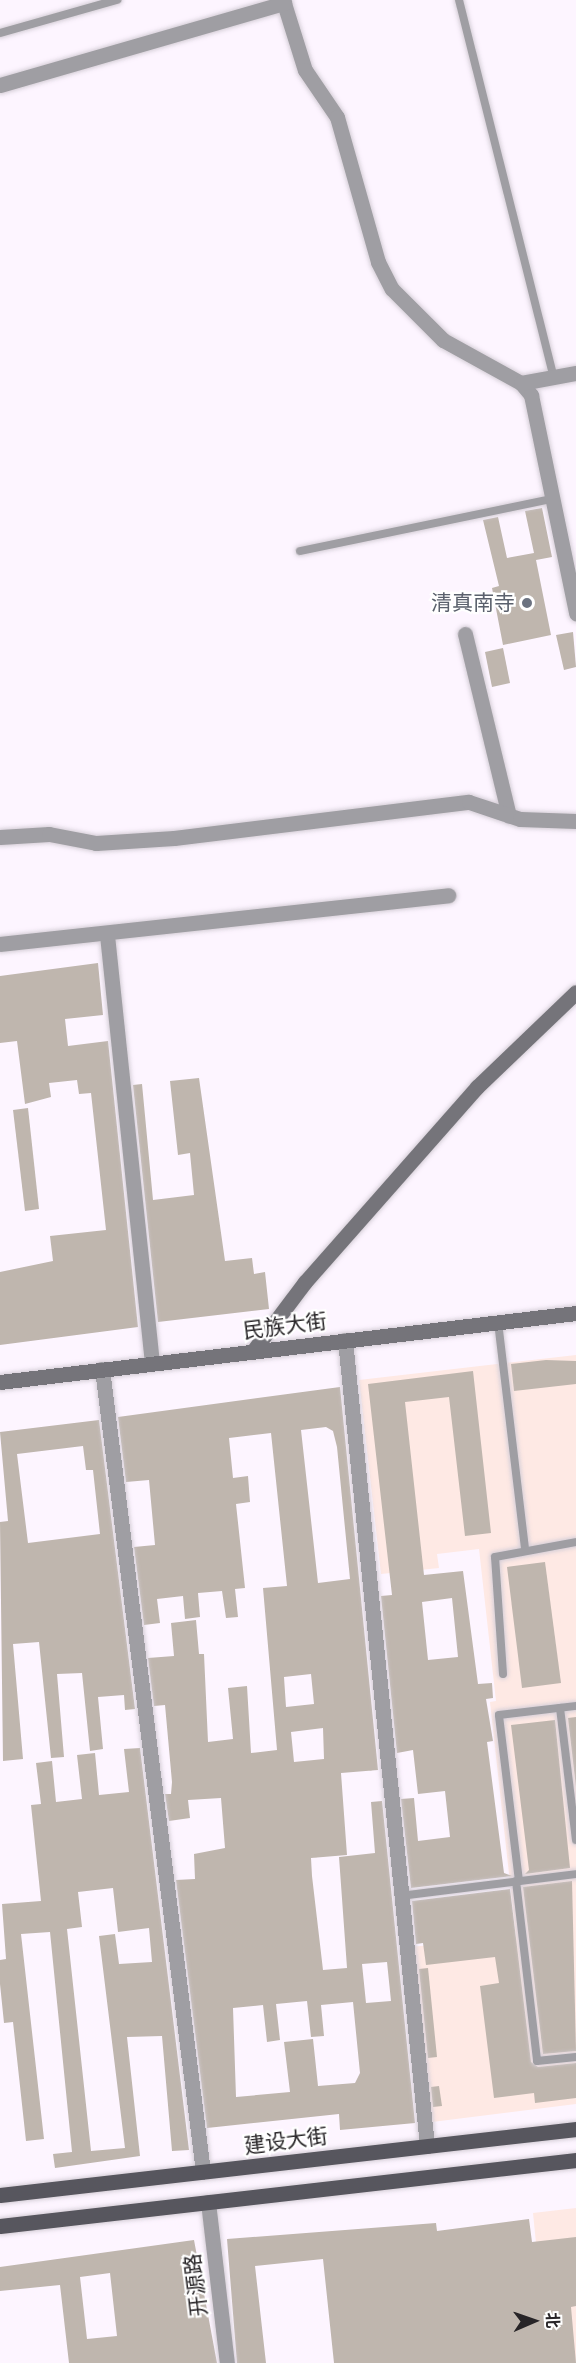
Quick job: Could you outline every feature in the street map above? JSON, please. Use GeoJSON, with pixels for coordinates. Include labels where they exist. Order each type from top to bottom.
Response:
{"type":"FeatureCollection","features":[{"type":"Feature","properties":{"kind":"main road"},"geometry":{"type":"LineString","coordinates":[[253,1350],[305,1282],[477,1088],[576,992]]}},
{"type":"Feature","properties":{"kind":"main road","name":"民族大街"},"geometry":{"type":"LineString","coordinates":[[0,1382],[576,1313]]}},
{"type":"Feature","properties":{"kind":"main road","name":"建设大街"},"geometry":{"type":"LineString","coordinates":[[0,2195],[576,2129]]}},
{"type":"Feature","properties":{"kind":"main road"},"geometry":{"type":"LineString","coordinates":[[0,2226],[576,2160]]}},
{"type":"Feature","properties":{"kind":"street"},"geometry":{"type":"LineString","coordinates":[[0,85],[284,1],[305,70],[337,117],[378,262],[392,290],[443,340],[521,383],[531,395],[576,613]]}},
{"type":"Feature","properties":{"kind":"street"},"geometry":{"type":"LineString","coordinates":[[521,383],[576,373]]}},
{"type":"Feature","properties":{"kind":"street"},"geometry":{"type":"LineString","coordinates":[[465,634],[509,816]]}},
{"type":"Feature","properties":{"kind":"street"},"geometry":{"type":"LineString","coordinates":[[0,837],[49,834],[96,843],[152,839],[469,802],[509,816],[576,821]]}},
{"type":"Feature","properties":{"kind":"street"},"geometry":{"type":"LineString","coordinates":[[0,944],[107,935],[448,895]]}},
{"type":"Feature","properties":{"kind":"street"},"geometry":{"type":"LineString","coordinates":[[107,935],[152,1363]]}},
{"type":"Feature","properties":{"kind":"street"},"geometry":{"type":"LineString","coordinates":[[345,1340],[399,1896],[427,2146]]}},
{"type":"Feature","properties":{"kind":"street"},"geometry":{"type":"LineString","coordinates":[[102,1369],[203,2172]]}},
{"type":"Feature","properties":{"kind":"street","name":"开源路"},"geometry":{"type":"LineString","coordinates":[[208,2202],[226,2363]]}},
{"type":"Feature","properties":{"kind":"lane"},"geometry":{"type":"LineString","coordinates":[[0,33],[117,0]]}},
{"type":"Feature","properties":{"kind":"lane"},"geometry":{"type":"LineString","coordinates":[[459,0],[554,377]]}},
{"type":"Feature","properties":{"kind":"lane"},"geometry":{"type":"LineString","coordinates":[[300,551],[552,499]]}},
{"type":"Feature","properties":{"kind":"lane"},"geometry":{"type":"LineString","coordinates":[[498,1322],[525,1548]]}},
{"type":"Feature","properties":{"kind":"lane"},"geometry":{"type":"LineString","coordinates":[[503,1674],[493,1568],[504,1552],[576,1542]]}},
{"type":"Feature","properties":{"kind":"lane"},"geometry":{"type":"LineString","coordinates":[[576,1706],[499,1715],[537,2061],[576,2057]]}},
{"type":"Feature","properties":{"kind":"lane"},"geometry":{"type":"LineString","coordinates":[[560,1708],[576,1840]]}},
{"type":"Feature","properties":{"kind":"lane"},"geometry":{"type":"LineString","coordinates":[[399,1896],[576,1874]]}},
{"type":"Feature","properties":{"kind":"shaded area"},"geometry":{"type":"Polygon","coordinates":[[[576,1355],[576,2104],[432,2122],[410,1947],[516,1937],[490,1702],[496,1701],[479,1549],[437,1554],[439,1568],[381,1574],[359,1380],[576,1355]]]}},
{"type":"Feature","properties":{"kind":"shaded area"},"geometry":{"type":"Polygon","coordinates":[[[576,2208],[576,2363],[548,2363],[533,2213],[576,2208]]]}},
{"type":"Feature","properties":{"kind":"building"},"geometry":{"type":"Polygon","coordinates":[[[542,508],[552,557],[536,560],[551,635],[503,645],[492,588],[499,586],[483,520],[498,517],[507,558],[534,553],[525,511],[542,508]]]}},
{"type":"Feature","properties":{"kind":"building"},"geometry":{"type":"Polygon","coordinates":[[[573,632],[576,667],[564,670],[556,635],[573,632]]]}},
{"type":"Feature","properties":{"kind":"building"},"geometry":{"type":"Polygon","coordinates":[[[503,648],[510,683],[492,687],[485,652],[503,648]]]}},
{"type":"Feature","properties":{"kind":"building"},"geometry":{"type":"Polygon","coordinates":[[[98,963],[103,1015],[65,1019],[68,1046],[108,1041],[138,1327],[0,1345],[0,1272],[53,1261],[50,1236],[106,1230],[91,1093],[79,1094],[77,1080],[49,1083],[51,1097],[25,1104],[17,1041],[0,1043],[0,976],[98,963]]]}},
{"type":"Feature","properties":{"kind":"building"},"geometry":{"type":"Polygon","coordinates":[[[199,1078],[225,1261],[252,1258],[254,1274],[265,1272],[269,1309],[158,1322],[133,1085],[142,1084],[153,1200],[194,1195],[190,1153],[178,1155],[170,1081],[199,1078]]]}},
{"type":"Feature","properties":{"kind":"building"},"geometry":{"type":"Polygon","coordinates":[[[28,1108],[39,1209],[25,1211],[13,1110],[28,1108]]]}},
{"type":"Feature","properties":{"kind":"building"},"geometry":{"type":"Polygon","coordinates":[[[546,1360],[576,1361],[576,1384],[514,1391],[511,1364],[546,1360]]]}},
{"type":"Feature","properties":{"kind":"building"},"geometry":{"type":"Polygon","coordinates":[[[473,1371],[491,1533],[465,1536],[449,1397],[405,1402],[424,1575],[463,1571],[478,1684],[492,1683],[493,1698],[486,1699],[493,1741],[487,1742],[504,1873],[512,1876],[411,1888],[401,1799],[414,1798],[418,1841],[450,1837],[445,1791],[418,1794],[413,1750],[397,1753],[381,1596],[392,1595],[368,1384],[473,1371]],[[452,1598],[422,1602],[428,1660],[458,1657],[452,1598]]]}},
{"type":"Feature","properties":{"kind":"building"},"geometry":{"type":"Polygon","coordinates":[[[340,1387],[378,1770],[341,1773],[347,1855],[311,1858],[312,1876],[323,1970],[347,1968],[339,1857],[375,1853],[371,1802],[382,1801],[415,2123],[340,2130],[339,2114],[207,2128],[176,1880],[195,1879],[194,1854],[225,1848],[221,1798],[188,1800],[190,1818],[169,1821],[165,1794],[171,1794],[172,1782],[165,1705],[154,1706],[148,1658],[174,1656],[171,1623],[196,1620],[199,1654],[204,1654],[208,1742],[233,1739],[228,1688],[247,1686],[251,1753],[277,1750],[263,1588],[287,1586],[271,1433],[229,1438],[233,1478],[248,1476],[250,1502],[236,1504],[245,1588],[235,1589],[238,1617],[226,1618],[222,1591],[198,1593],[200,1617],[185,1619],[183,1596],[157,1599],[160,1623],[144,1625],[134,1547],[155,1545],[149,1480],[126,1482],[118,1417],[340,1387]],[[326,1427],[301,1430],[318,1583],[350,1579],[337,1447],[333,1431],[326,1427]],[[311,1674],[284,1677],[286,1707],[314,1704],[311,1674]],[[323,1728],[291,1732],[294,1762],[324,1759],[323,1728]],[[387,1962],[362,1964],[366,2003],[391,2001],[387,1962]],[[307,2001],[276,2004],[280,2040],[267,2042],[263,2005],[233,2008],[236,2097],[290,2092],[284,2042],[313,2039],[318,2086],[355,2083],[360,2073],[353,2002],[321,2005],[324,2036],[311,2037],[307,2001]]]}},
{"type":"Feature","properties":{"kind":"building"},"geometry":{"type":"Polygon","coordinates":[[[99,1420],[135,1709],[125,1710],[124,1695],[98,1697],[103,1749],[90,1751],[82,1673],[57,1674],[64,1757],[51,1758],[39,1642],[13,1644],[23,1759],[3,1761],[0,1522],[8,1521],[0,1432],[99,1420]],[[83,1446],[17,1454],[28,1543],[100,1534],[93,1470],[86,1470],[83,1446]]]}},
{"type":"Feature","properties":{"kind":"building"},"geometry":{"type":"Polygon","coordinates":[[[545,1562],[561,1683],[522,1688],[507,1567],[545,1562]]]}},
{"type":"Feature","properties":{"kind":"building"},"geometry":{"type":"Polygon","coordinates":[[[576,1717],[576,1787],[568,1718],[576,1717]]]}},
{"type":"Feature","properties":{"kind":"building"},"geometry":{"type":"Polygon","coordinates":[[[555,1720],[570,1868],[525,1874],[529,1870],[511,1725],[555,1720]]]}},
{"type":"Feature","properties":{"kind":"building"},"geometry":{"type":"Polygon","coordinates":[[[140,1748],[189,2150],[172,2151],[162,2036],[127,2037],[140,2156],[55,2168],[53,2154],[72,2152],[50,1932],[21,1934],[44,2139],[26,2141],[13,2022],[4,2023],[0,1984],[0,1960],[6,1959],[2,1904],[41,1901],[31,1805],[41,1804],[36,1763],[52,1761],[56,1802],[82,1799],[77,1755],[95,1753],[99,1795],[129,1792],[124,1749],[140,1748]],[[113,1888],[78,1892],[82,1927],[67,1929],[91,2151],[125,2148],[99,1936],[115,1934],[119,1964],[152,1962],[149,1928],[118,1932],[113,1888]]]}},
{"type":"Feature","properties":{"kind":"building"},"geometry":{"type":"Polygon","coordinates":[[[572,1881],[576,2051],[543,2054],[523,1887],[572,1881]]]}},
{"type":"Feature","properties":{"kind":"building"},"geometry":{"type":"Polygon","coordinates":[[[510,1889],[531,2062],[538,2067],[576,2063],[576,2098],[535,2103],[534,2093],[494,2098],[480,1986],[499,1983],[495,1957],[426,1965],[423,1943],[416,1944],[412,1901],[510,1889]]]}},
{"type":"Feature","properties":{"kind":"building"},"geometry":{"type":"Polygon","coordinates":[[[428,1968],[437,2057],[428,2058],[419,1969],[428,1968]]]}},
{"type":"Feature","properties":{"kind":"building"},"geometry":{"type":"Polygon","coordinates":[[[439,2086],[442,2106],[433,2107],[431,2087],[439,2086]]]}},
{"type":"Feature","properties":{"kind":"building"},"geometry":{"type":"Polygon","coordinates":[[[529,2219],[532,2242],[576,2237],[576,2306],[571,2307],[576,2363],[334,2363],[323,2259],[255,2266],[266,2363],[237,2363],[227,2239],[436,2223],[437,2231],[529,2219]]]}},
{"type":"Feature","properties":{"kind":"building"},"geometry":{"type":"Polygon","coordinates":[[[194,2240],[217,2363],[69,2363],[60,2285],[0,2291],[0,2267],[194,2240]],[[110,2273],[80,2277],[87,2339],[117,2336],[110,2273]]]}},
{"type":"Feature","properties":{"kind":"place","name":"清真南寺"},"geometry":{"type":"Point","coordinates":[527,603]}}]}
